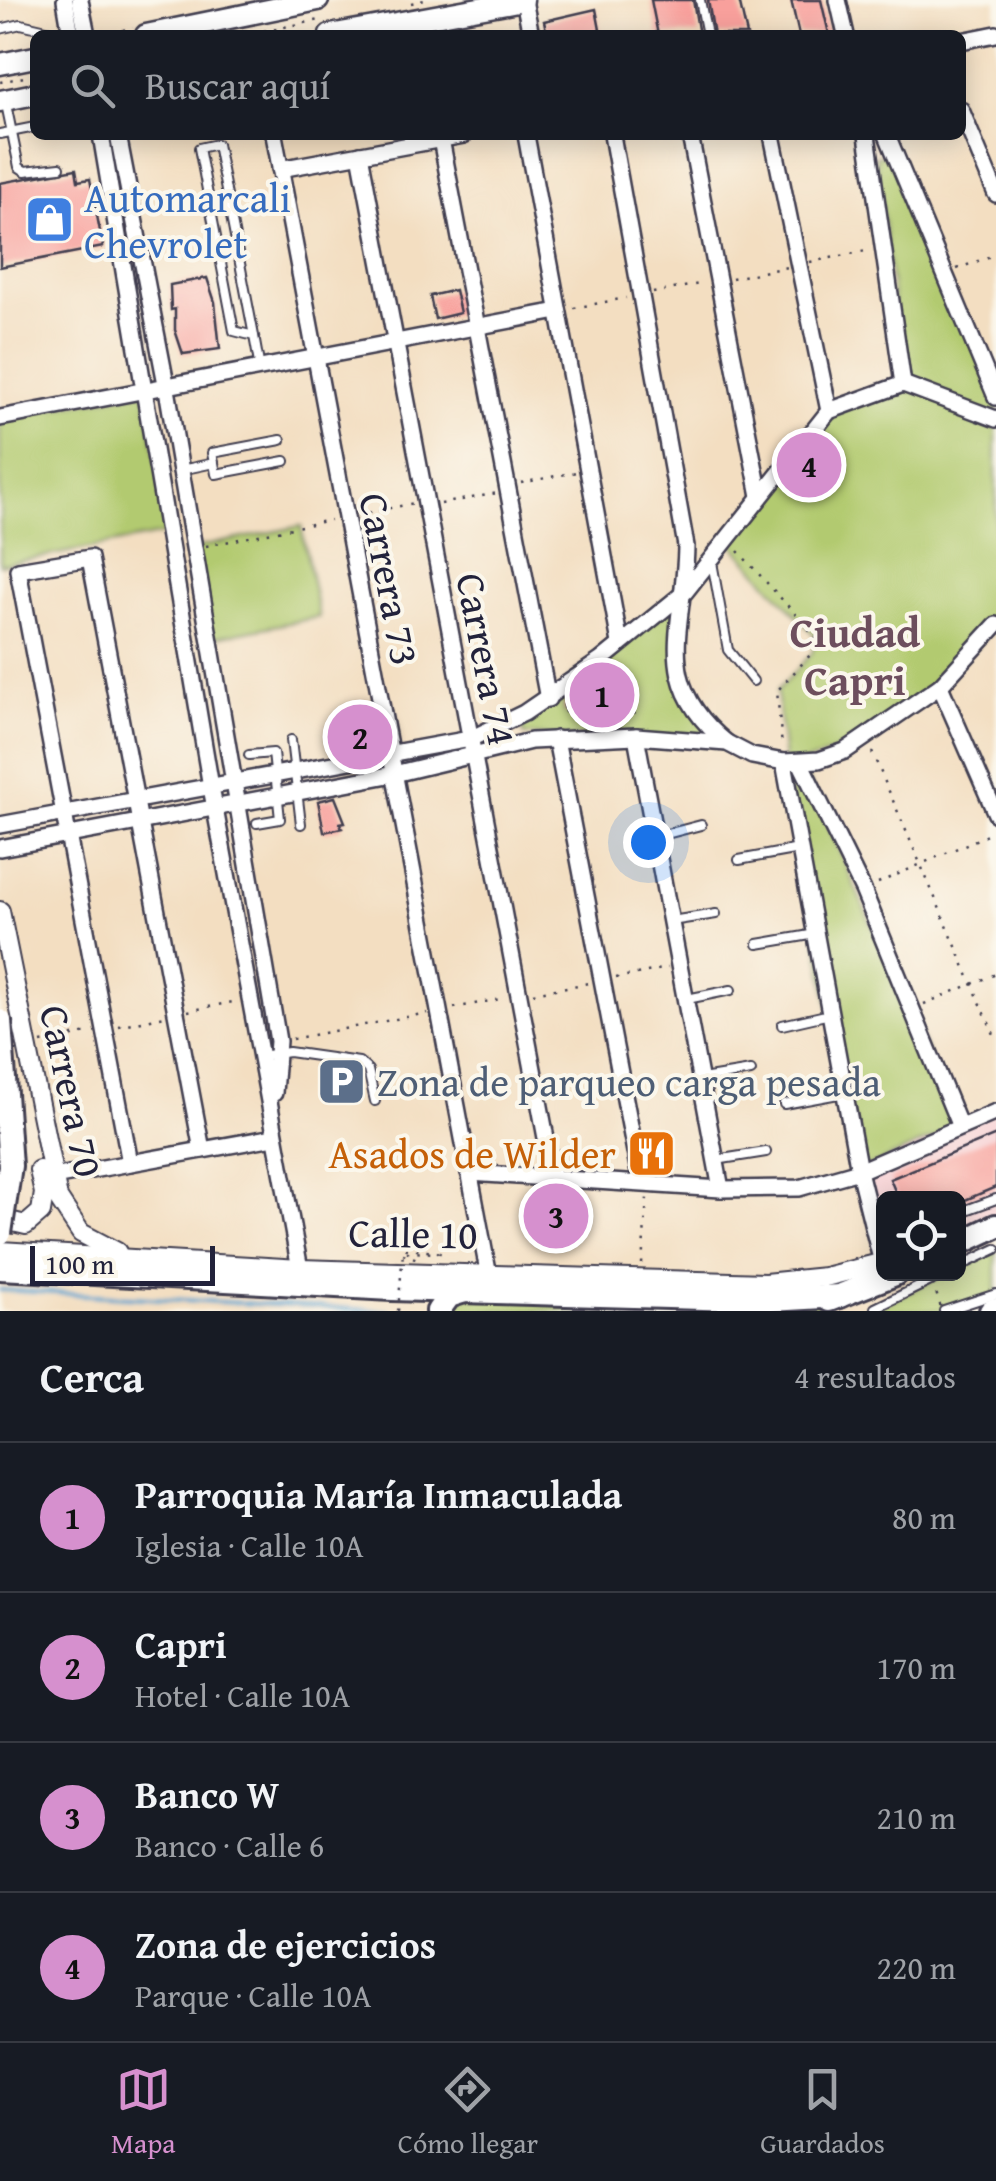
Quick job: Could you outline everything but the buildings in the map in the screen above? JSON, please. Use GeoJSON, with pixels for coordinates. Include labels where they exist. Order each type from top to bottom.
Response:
{"type":"FeatureCollection","features":[{"type":"Feature","properties":{"kind":"main road"},"geometry":{"type":"LineString","coordinates":[[171,30],[318,0]]}},
{"type":"Feature","properties":{"kind":"main road"},"geometry":{"type":"LineString","coordinates":[[358,30],[523,0]]}},
{"type":"Feature","properties":{"kind":"main road"},"geometry":{"type":"LineString","coordinates":[[0,64],[30,59]]}},
{"type":"Feature","properties":{"kind":"main road"},"geometry":{"type":"LineString","coordinates":[[2,94],[30,94]]}},
{"type":"Feature","properties":{"kind":"main road"},"geometry":{"type":"LineString","coordinates":[[0,1021],[10,1166],[6,1213],[0,1232]]}},
{"type":"Feature","properties":{"kind":"main road"},"geometry":{"type":"LineString","coordinates":[[966,1240],[996,1224]]}},
{"type":"Feature","properties":{"kind":"main road"},"geometry":{"type":"LineString","coordinates":[[209,1280],[236,1264],[254,1282]]}},
{"type":"Feature","properties":{"kind":"main road","name":"Calle 10"},"geometry":{"type":"LineString","coordinates":[[0,1268],[254,1282],[395,1300],[487,1280],[770,1300],[840,1296]]}},
{"type":"Feature","properties":{"kind":"main road"},"geometry":{"type":"LineString","coordinates":[[438,1311],[449,1296],[487,1280]]}},
{"type":"Feature","properties":{"kind":"main road"},"geometry":{"type":"LineString","coordinates":[[801,1311],[878,1281]]}},
{"type":"Feature","properties":{"kind":"main road"},"geometry":{"type":"LineString","coordinates":[[395,1300],[408,1300],[412,1311]]}},
{"type":"Feature","properties":{"kind":"street"},"geometry":{"type":"LineString","coordinates":[[64,0],[69,30]]}},
{"type":"Feature","properties":{"kind":"street"},"geometry":{"type":"LineString","coordinates":[[80,0],[86,30]]}},
{"type":"Feature","properties":{"kind":"street"},"geometry":{"type":"LineString","coordinates":[[523,0],[530,30]]}},
{"type":"Feature","properties":{"kind":"street"},"geometry":{"type":"LineString","coordinates":[[838,0],[845,30]]}},
{"type":"Feature","properties":{"kind":"street"},"geometry":{"type":"LineString","coordinates":[[966,40],[996,34]]}},
{"type":"Feature","properties":{"kind":"street"},"geometry":{"type":"LineString","coordinates":[[966,122],[996,194]]}},
{"type":"Feature","properties":{"kind":"street"},"geometry":{"type":"LineString","coordinates":[[102,140],[250,998],[271,1050]]}},
{"type":"Feature","properties":{"kind":"street"},"geometry":{"type":"LineString","coordinates":[[119,140],[167,389],[237,804],[271,1050],[274,1137],[300,1268]]}},
{"type":"Feature","properties":{"kind":"street","name":"Carrera 73"},"geometry":{"type":"LineString","coordinates":[[275,140],[487,1280]]}},
{"type":"Feature","properties":{"kind":"street"},"geometry":{"type":"LineString","coordinates":[[280,169],[437,140]]}},
{"type":"Feature","properties":{"kind":"street"},"geometry":{"type":"LineString","coordinates":[[442,140],[548,699]]}},
{"type":"Feature","properties":{"kind":"street"},"geometry":{"type":"LineString","coordinates":[[527,140],[620,643]]}},
{"type":"Feature","properties":{"kind":"street"},"geometry":{"type":"LineString","coordinates":[[613,140],[686,546],[686,592],[674,637],[679,678],[697,715],[727,743],[752,756],[792,762],[845,750],[940,686],[996,624]]}},
{"type":"Feature","properties":{"kind":"street"},"geometry":{"type":"LineString","coordinates":[[691,140],[760,496]]}},
{"type":"Feature","properties":{"kind":"street"},"geometry":{"type":"LineString","coordinates":[[773,140],[829,412]]}},
{"type":"Feature","properties":{"kind":"street"},"geometry":{"type":"LineString","coordinates":[[868,140],[903,384]]}},
{"type":"Feature","properties":{"kind":"street"},"geometry":{"type":"LineString","coordinates":[[889,140],[996,397]]}},
{"type":"Feature","properties":{"kind":"street","name":"Carrera 74"},"geometry":{"type":"LineString","coordinates":[[360,154],[553,1175]]}},
{"type":"Feature","properties":{"kind":"street"},"geometry":{"type":"LineString","coordinates":[[0,418],[167,389],[259,363],[316,358],[558,312]]}},
{"type":"Feature","properties":{"kind":"street"},"geometry":{"type":"LineString","coordinates":[[0,848],[394,774],[471,747],[548,699],[686,592],[829,412],[903,384],[996,419]]}},
{"type":"Feature","properties":{"kind":"street"},"geometry":{"type":"LineString","coordinates":[[130,1163],[18,570],[90,558],[202,1150]]}},
{"type":"Feature","properties":{"kind":"street"},"geometry":{"type":"LineString","coordinates":[[940,686],[996,814]]}},
{"type":"Feature","properties":{"kind":"street"},"geometry":{"type":"LineString","coordinates":[[524,713],[522,731],[531,741]]}},
{"type":"Feature","properties":{"kind":"street"},"geometry":{"type":"LineString","coordinates":[[0,826],[390,755],[556,739],[636,736],[727,743]]}},
{"type":"Feature","properties":{"kind":"street"},"geometry":{"type":"LineString","coordinates":[[636,736],[720,1189]]}},
{"type":"Feature","properties":{"kind":"street"},"geometry":{"type":"LineString","coordinates":[[556,739],[644,1183]]}},
{"type":"Feature","properties":{"kind":"street"},"geometry":{"type":"LineString","coordinates":[[792,762],[824,810],[863,890],[960,1128]]}},
{"type":"Feature","properties":{"kind":"street"},"geometry":{"type":"LineString","coordinates":[[792,762],[800,849],[858,1171],[876,1237]]}},
{"type":"Feature","properties":{"kind":"street"},"geometry":{"type":"LineString","coordinates":[[795,820],[807,804],[817,804],[824,810]]}},
{"type":"Feature","properties":{"kind":"street","name":"Carrera 70"},"geometry":{"type":"LineString","coordinates":[[0,911],[30,1072],[53,1177],[66,1215],[99,1246],[182,1261]]}},
{"type":"Feature","properties":{"kind":"street"},"geometry":{"type":"LineString","coordinates":[[0,1220],[26,1225],[35,1220],[44,1203],[24,1097],[30,1072]]}},
{"type":"Feature","properties":{"kind":"street"},"geometry":{"type":"LineString","coordinates":[[469,1172],[720,1189],[799,1188],[858,1171],[996,1112]]}},
{"type":"Feature","properties":{"kind":"street"},"geometry":{"type":"LineString","coordinates":[[53,1177],[274,1137]]}},
{"type":"Feature","properties":{"kind":"street"},"geometry":{"type":"LineString","coordinates":[[966,1233],[996,1224]]}},
{"type":"Feature","properties":{"kind":"street","name":"Calle 10"},"geometry":{"type":"LineString","coordinates":[[0,1251],[487,1280],[642,1276],[765,1283],[824,1278],[876,1264]]}},
{"type":"Feature","properties":{"kind":"lane"},"geometry":{"type":"LineString","coordinates":[[700,0],[706,30]]}},
{"type":"Feature","properties":{"kind":"lane"},"geometry":{"type":"LineString","coordinates":[[0,29],[21,24],[48,30]]}},
{"type":"Feature","properties":{"kind":"lane"},"geometry":{"type":"LineString","coordinates":[[2,94],[21,170],[60,167]]}},
{"type":"Feature","properties":{"kind":"lane"},"geometry":{"type":"LineString","coordinates":[[0,134],[30,128]]}},
{"type":"Feature","properties":{"kind":"lane"},"geometry":{"type":"LineString","coordinates":[[254,336],[234,331],[199,148],[217,144],[254,336],[259,363]]}},
{"type":"Feature","properties":{"kind":"lane"},"geometry":{"type":"LineString","coordinates":[[281,440],[212,453],[216,474],[285,461]]}},
{"type":"Feature","properties":{"kind":"lane"},"geometry":{"type":"LineString","coordinates":[[181,470],[214,463]]}},
{"type":"Feature","properties":{"kind":"lane"},"geometry":{"type":"LineString","coordinates":[[711,557],[728,650],[754,682]]}},
{"type":"Feature","properties":{"kind":"lane"},"geometry":{"type":"LineString","coordinates":[[291,740],[302,824]]}},
{"type":"Feature","properties":{"kind":"lane"},"geometry":{"type":"LineString","coordinates":[[249,755],[271,751],[281,796],[280,818],[257,824]]}},
{"type":"Feature","properties":{"kind":"lane"},"geometry":{"type":"LineString","coordinates":[[655,837],[701,825]]}},
{"type":"Feature","properties":{"kind":"lane"},"geometry":{"type":"LineString","coordinates":[[740,860],[800,849]]}},
{"type":"Feature","properties":{"kind":"lane"},"geometry":{"type":"LineString","coordinates":[[670,921],[716,914]]}},
{"type":"Feature","properties":{"kind":"lane"},"geometry":{"type":"LineString","coordinates":[[758,944],[816,934]]}},
{"type":"Feature","properties":{"kind":"lane"},"geometry":{"type":"LineString","coordinates":[[685,999],[731,990]]}},
{"type":"Feature","properties":{"kind":"lane"},"geometry":{"type":"LineString","coordinates":[[782,1024],[830,1014]]}},
{"type":"Feature","properties":{"kind":"lane"},"geometry":{"type":"LineString","coordinates":[[271,1050],[359,1062],[368,1070],[375,1101]]}},
{"type":"Feature","properties":{"kind":"lane"},"geometry":{"type":"LineString","coordinates":[[700,1080],[752,1071]]}},
{"type":"Feature","properties":{"kind":"lane"},"geometry":{"type":"LineString","coordinates":[[784,1104],[844,1093]]}},
{"type":"Feature","properties":{"kind":"lane"},"geometry":{"type":"LineString","coordinates":[[715,1160],[766,1152]]}},
{"type":"Feature","properties":{"kind":"lane"},"geometry":{"type":"LineString","coordinates":[[966,1211],[996,1199]]}},
{"type":"Feature","properties":{"kind":"lane"},"geometry":{"type":"LineString","coordinates":[[966,1263],[996,1249]]}},
{"type":"Feature","properties":{"kind":"lane"},"geometry":{"type":"LineString","coordinates":[[875,1308],[931,1281]]}},
{"type":"Feature","properties":{"kind":"lane"},"geometry":{"type":"LineString","coordinates":[[943,1311],[996,1294]]}},
{"type":"Feature","properties":{"kind":"path"},"geometry":{"type":"LineString","coordinates":[[2,94],[30,77]]}},
{"type":"Feature","properties":{"kind":"path"},"geometry":{"type":"LineString","coordinates":[[947,273],[996,254]]}},
{"type":"Feature","properties":{"kind":"path"},"geometry":{"type":"LineString","coordinates":[[195,548],[588,469]]}},
{"type":"Feature","properties":{"kind":"path"},"geometry":{"type":"LineString","coordinates":[[727,538],[816,637],[812,653],[777,691],[792,762]]}},
{"type":"Feature","properties":{"kind":"path"},"geometry":{"type":"LineString","coordinates":[[600,661],[630,693],[636,736]]}},
{"type":"Feature","properties":{"kind":"path"},"geometry":{"type":"LineString","coordinates":[[866,737],[996,1038]]}},
{"type":"Feature","properties":{"kind":"path"},"geometry":{"type":"LineString","coordinates":[[863,890],[996,831]]}},
{"type":"Feature","properties":{"kind":"path"},"geometry":{"type":"LineString","coordinates":[[271,1050],[439,1010],[679,966]]}},
{"type":"Feature","properties":{"kind":"path"},"geometry":{"type":"LineString","coordinates":[[909,1010],[996,974]]}},
{"type":"Feature","properties":{"kind":"path"},"geometry":{"type":"LineString","coordinates":[[34,1044],[250,998]]}},
{"type":"Feature","properties":{"kind":"path"},"geometry":{"type":"LineString","coordinates":[[642,1276],[644,1183]]}},
{"type":"Feature","properties":{"kind":"path"},"geometry":{"type":"LineString","coordinates":[[395,1300],[403,1252],[444,1253],[400,1248]]}},
{"type":"Feature","properties":{"kind":"path"},"geometry":{"type":"LineString","coordinates":[[932,1281],[943,1311]]}},
{"type":"Feature","properties":{"kind":"shaded area"},"geometry":{"type":"Polygon","coordinates":[[[996,1112],[996,1223],[966,1234],[966,1191],[876,1191],[876,1233],[859,1171],[996,1112]]]}},
{"type":"Feature","properties":{"kind":"green space"},"geometry":{"type":"Polygon","coordinates":[[[891,153],[996,397],[996,625],[931,689],[884,725],[831,753],[801,763],[960,1127],[859,1171],[784,762],[777,691],[812,653],[816,637],[727,538],[829,411],[903,383],[876,156],[891,153]]]}},
{"type":"Feature","properties":{"kind":"green space"},"geometry":{"type":"Polygon","coordinates":[[[145,391],[169,533],[0,565],[0,418],[145,391]]]}},
{"type":"Feature","properties":{"kind":"green space"},"geometry":{"type":"Polygon","coordinates":[[[301,526],[319,617],[211,638],[195,548],[301,526]]]}},
{"type":"Feature","properties":{"kind":"green space"},"geometry":{"type":"Polygon","coordinates":[[[685,592],[679,678],[727,743],[524,735],[521,722],[685,592]],[[609,679],[564,705],[565,712],[617,723],[626,712],[621,685],[609,679]]]}},
{"type":"Feature","properties":{"kind":"green space"},"geometry":{"type":"Polygon","coordinates":[[[996,1249],[996,1294],[944,1311],[844,1311],[875,1308],[931,1281],[966,1281],[966,1264],[996,1249]]]}},
{"type":"Feature","properties":{"kind":"green space"},"geometry":{"type":"Polygon","coordinates":[[[449,1296],[840,1296],[801,1311],[438,1311],[449,1296]]]}},
{"type":"Feature","properties":{"kind":"waterway"},"geometry":{"type":"LineString","coordinates":[[0,1290],[388,1311]]}},
{"type":"Feature","properties":{"kind":"place","name":"Automarcali Chevrolet"},"geometry":{"type":"Point","coordinates":[49,220]}},
{"type":"Feature","properties":{"kind":"place","name":"Zona de ejercicios"},"geometry":{"type":"Point","coordinates":[809,465]}},
{"type":"Feature","properties":{"kind":"place","name":"Parroquia María Inmaculada"},"geometry":{"type":"Point","coordinates":[602,695]}},
{"type":"Feature","properties":{"kind":"place","name":"Capri"},"geometry":{"type":"Point","coordinates":[360,737]}},
{"type":"Feature","properties":{"kind":"place","name":"Zona de parqueo carga pesada"},"geometry":{"type":"Point","coordinates":[342,1081]}},
{"type":"Feature","properties":{"kind":"place","name":"Asados de Wilder"},"geometry":{"type":"Point","coordinates":[651,1153]}},
{"type":"Feature","properties":{"kind":"place","name":"Banco W"},"geometry":{"type":"Point","coordinates":[556,1216]}},
{"type":"Feature","properties":{"kind":"district","name":"Ciudad Capri"},"geometry":{"type":"Point","coordinates":[855,655]}}]}
